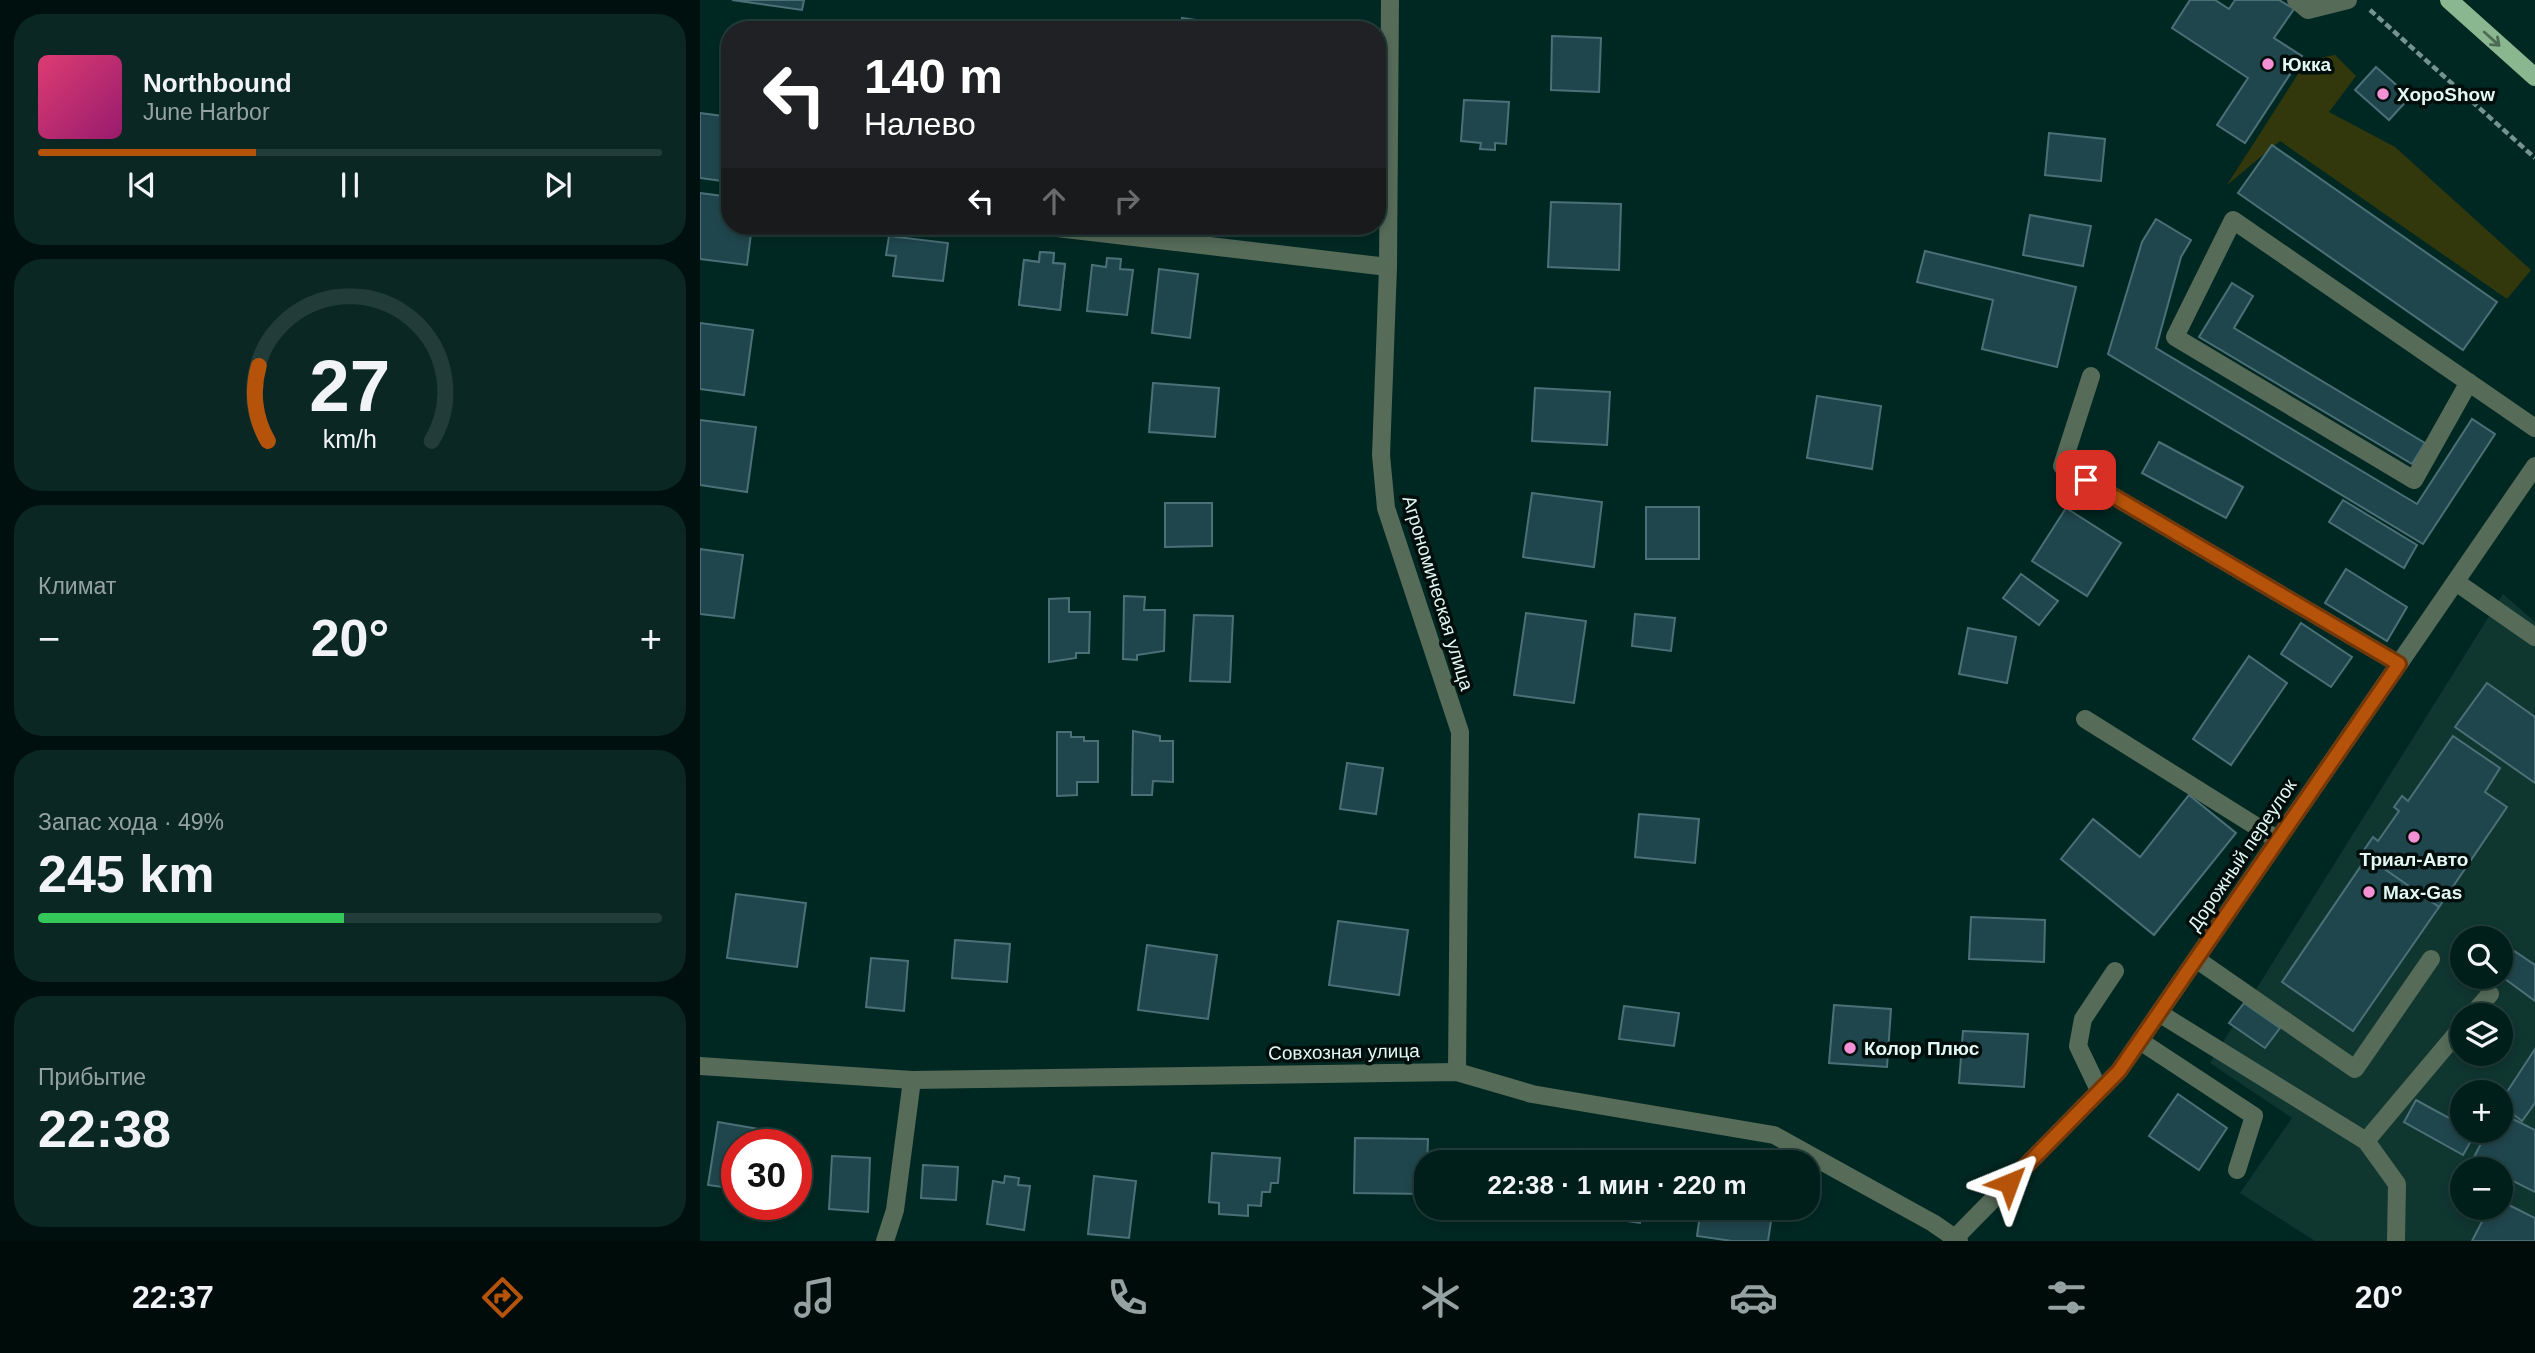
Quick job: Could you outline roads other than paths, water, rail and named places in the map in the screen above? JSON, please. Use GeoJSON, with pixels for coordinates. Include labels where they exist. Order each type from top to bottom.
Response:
{"type":"FeatureCollection","features":[{"type":"Feature","properties":{"kind":"main road"},"geometry":{"type":"LineString","coordinates":[[2449,0],[2535,77]]}},
{"type":"Feature","properties":{"kind":"street","name":"Агрономическая улица"},"geometry":{"type":"LineString","coordinates":[[1390,0],[1388,267],[1381,455],[1386,508],[1460,732],[1457,1072]]}},
{"type":"Feature","properties":{"kind":"street"},"geometry":{"type":"LineString","coordinates":[[2295,0],[2308,10],[2348,0]]}},
{"type":"Feature","properties":{"kind":"street"},"geometry":{"type":"LineString","coordinates":[[2469,382],[2414,480],[2175,337],[2233,220],[2469,382],[2535,428]]}},
{"type":"Feature","properties":{"kind":"street"},"geometry":{"type":"LineString","coordinates":[[1116,235],[1388,267]]}},
{"type":"Feature","properties":{"kind":"street"},"geometry":{"type":"LineString","coordinates":[[2091,376],[2062,466],[2399,664]]}},
{"type":"Feature","properties":{"kind":"street","name":"Дорожный переулок"},"geometry":{"type":"LineString","coordinates":[[1955,1240],[2119,1071],[2535,466]]}},
{"type":"Feature","properties":{"kind":"street"},"geometry":{"type":"LineString","coordinates":[[2456,582],[2535,637]]}},
{"type":"Feature","properties":{"kind":"street"},"geometry":{"type":"LineString","coordinates":[[2085,719],[2278,840]]}},
{"type":"Feature","properties":{"kind":"street"},"geometry":{"type":"LineString","coordinates":[[2196,959],[2355,1069],[2431,959]]}},
{"type":"Feature","properties":{"kind":"street"},"geometry":{"type":"LineString","coordinates":[[2099,1090],[2078,1046],[2083,1019],[2115,971]]}},
{"type":"Feature","properties":{"kind":"street"},"geometry":{"type":"LineString","coordinates":[[2482,1003],[2490,994]]}},
{"type":"Feature","properties":{"kind":"street"},"geometry":{"type":"LineString","coordinates":[[2159,1013],[2366,1142],[2397,1184],[2396,1241]]}},
{"type":"Feature","properties":{"kind":"street"},"geometry":{"type":"LineString","coordinates":[[2140,1041],[2254,1116],[2237,1170]]}},
{"type":"Feature","properties":{"kind":"street"},"geometry":{"type":"LineString","coordinates":[[2366,1142],[2450,1041]]}},
{"type":"Feature","properties":{"kind":"street","name":"Совхозная улица"},"geometry":{"type":"LineString","coordinates":[[700,1066],[912,1080],[1457,1072],[1532,1094],[1774,1135],[1955,1240]]}},
{"type":"Feature","properties":{"kind":"street"},"geometry":{"type":"LineString","coordinates":[[885,1241],[895,1210],[912,1080]]}},
{"type":"Feature","properties":{"kind":"place","name":"Юкка"},"geometry":{"type":"Point","coordinates":[2268,64]}},
{"type":"Feature","properties":{"kind":"place","name":"ХороShow"},"geometry":{"type":"Point","coordinates":[2383,94]}},
{"type":"Feature","properties":{"kind":"place","name":"Триал-Авто"},"geometry":{"type":"Point","coordinates":[2414,837]}},
{"type":"Feature","properties":{"kind":"place","name":"Max-Gas"},"geometry":{"type":"Point","coordinates":[2369,892]}},
{"type":"Feature","properties":{"kind":"place","name":"Колор Плюс"},"geometry":{"type":"Point","coordinates":[1850,1048]}}]}
